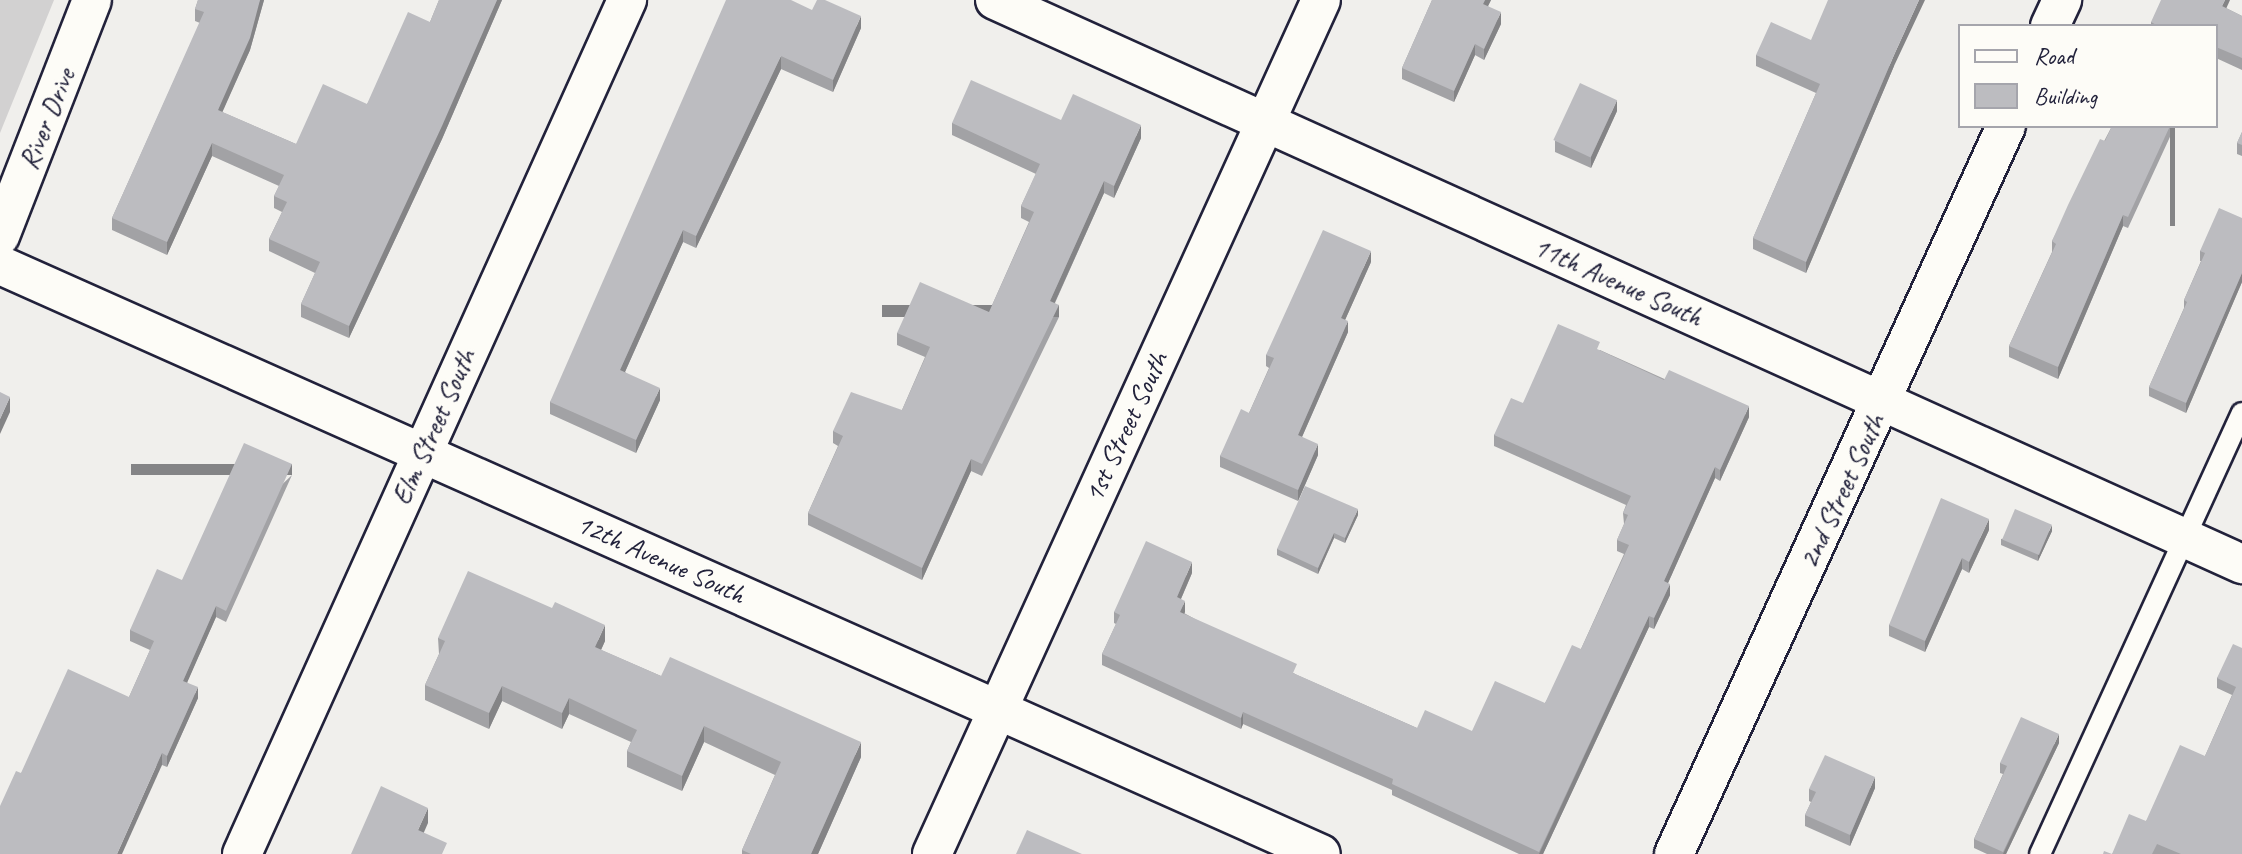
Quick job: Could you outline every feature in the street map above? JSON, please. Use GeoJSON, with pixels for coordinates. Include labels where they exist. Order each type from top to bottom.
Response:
{"type":"FeatureCollection","features":[{"type":"Feature","properties":{"kind":"street","name":"River Drive"},"geometry":{"type":"LineString","coordinates":[[0,236],[92,0]]}},
{"type":"Feature","properties":{"kind":"street","name":"Elm Street South"},"geometry":{"type":"LineString","coordinates":[[242,854],[627,0]]}},
{"type":"Feature","properties":{"kind":"street","name":"11th Avenue South"},"geometry":{"type":"LineString","coordinates":[[995,0],[2242,564]]}},
{"type":"Feature","properties":{"kind":"street","name":"1st Street South"},"geometry":{"type":"LineString","coordinates":[[932,854],[1321,0]]}},
{"type":"Feature","properties":{"kind":"street"},"geometry":{"type":"LineString","coordinates":[[2051,24],[2062,0]]}},
{"type":"Feature","properties":{"kind":"street","name":"2nd Street South"},"geometry":{"type":"LineString","coordinates":[[1674,854],[1883,402],[2005,128]]}},
{"type":"Feature","properties":{"kind":"street","name":"12th Avenue South"},"geometry":{"type":"LineString","coordinates":[[0,265],[1321,854]]}},
{"type":"Feature","properties":{"kind":"lane"},"geometry":{"type":"LineString","coordinates":[[2040,854],[2242,413]]}},
{"type":"Feature","properties":{"kind":"shaded area"},"geometry":{"type":"Polygon","coordinates":[[[0,0],[54,0],[0,133],[0,0]]]}},
{"type":"Feature","properties":{"kind":"building"},"geometry":{"type":"Polygon","coordinates":[[[198,0],[260,0],[250,38],[218,110],[296,144],[323,84],[367,104],[408,12],[430,22],[439,0],[497,0],[349,326],[301,304],[320,262],[269,239],[287,202],[274,196],[284,175],[212,143],[167,242],[112,218],[204,12],[195,9],[198,0]]]}},
{"type":"Feature","properties":{"kind":"building"},"geometry":{"type":"Polygon","coordinates":[[[726,0],[791,0],[812,10],[817,0],[825,0],[861,16],[833,80],[781,56],[696,236],[683,230],[620,370],[660,388],[636,440],[550,402],[726,0]]]}},
{"type":"Feature","properties":{"kind":"building"},"geometry":{"type":"Polygon","coordinates":[[[1432,0],[1485,0],[1483,4],[1501,12],[1484,49],[1475,44],[1454,91],[1402,68],[1432,0]]]}},
{"type":"Feature","properties":{"kind":"building"},"geometry":{"type":"Polygon","coordinates":[[[1828,0],[1919,0],[1806,262],[1753,238],[1820,84],[1756,55],[1771,22],[1811,40],[1828,0]]]}},
{"type":"Feature","properties":{"kind":"building"},"geometry":{"type":"Polygon","coordinates":[[[2161,0],[2225,0],[2222,6],[2242,16],[2242,58],[2218,48],[2218,24],[2151,22],[2161,0]]]}},
{"type":"Feature","properties":{"kind":"building"},"geometry":{"type":"Polygon","coordinates":[[[971,80],[1061,120],[1073,94],[1141,125],[1114,186],[1104,181],[1050,301],[1059,305],[982,464],[971,459],[922,568],[808,513],[843,436],[833,431],[851,392],[902,410],[930,347],[897,333],[920,282],[989,312],[1034,212],[1021,206],[1040,164],[952,123],[971,80]]]}},
{"type":"Feature","properties":{"kind":"building"},"geometry":{"type":"Polygon","coordinates":[[[1580,83],[1617,100],[1591,157],[1553,140],[1580,83]]]}},
{"type":"Feature","properties":{"kind":"building"},"geometry":{"type":"Polygon","coordinates":[[[2111,128],[2169,128],[2128,217],[2123,215],[2058,367],[2009,346],[2056,244],[2052,241],[2068,205],[2100,139],[2105,141],[2111,128]]]}},
{"type":"Feature","properties":{"kind":"building"},"geometry":{"type":"Polygon","coordinates":[[[2219,208],[2242,218],[2242,273],[2186,403],[2149,387],[2187,302],[2184,300],[2205,253],[2200,251],[2219,208]]]}},
{"type":"Feature","properties":{"kind":"building"},"geometry":{"type":"Polygon","coordinates":[[[1323,230],[1371,251],[1341,318],[1348,321],[1298,435],[1318,444],[1298,490],[1220,456],[1241,409],[1249,413],[1274,358],[1266,355],[1323,230]]]}},
{"type":"Feature","properties":{"kind":"building"},"geometry":{"type":"Polygon","coordinates":[[[1558,324],[1600,342],[1597,349],[1664,380],[1669,370],[1749,406],[1720,470],[1715,467],[1664,581],[1670,584],[1654,618],[1649,616],[1539,852],[1392,784],[1393,779],[1243,712],[1241,718],[1102,654],[1120,615],[1114,612],[1146,541],[1192,562],[1177,597],[1185,601],[1180,612],[1297,664],[1293,673],[1417,728],[1425,710],[1472,731],[1495,681],[1545,703],[1572,645],[1581,649],[1629,545],[1617,540],[1628,515],[1623,513],[1631,496],[1494,435],[1511,398],[1523,403],[1558,324]]]}},
{"type":"Feature","properties":{"kind":"building"},"geometry":{"type":"Polygon","coordinates":[[[0,392],[10,397],[0,419],[0,392]]]}},
{"type":"Feature","properties":{"kind":"building"},"geometry":{"type":"Polygon","coordinates":[[[244,443],[292,464],[226,611],[216,606],[183,681],[198,687],[167,756],[162,753],[117,854],[0,854],[0,806],[16,771],[21,773],[68,669],[129,697],[154,641],[130,630],[157,569],[182,580],[244,443]]]}},
{"type":"Feature","properties":{"kind":"building"},"geometry":{"type":"Polygon","coordinates":[[[1305,486],[1358,509],[1345,538],[1334,533],[1318,568],[1277,549],[1305,486]]]}},
{"type":"Feature","properties":{"kind":"building"},"geometry":{"type":"Polygon","coordinates":[[[1941,498],[1989,519],[1969,562],[1962,558],[1925,641],[1889,625],[1941,498]]]}},
{"type":"Feature","properties":{"kind":"building"},"geometry":{"type":"Polygon","coordinates":[[[2015,509],[2052,525],[2039,555],[2002,539],[2015,509]]]}},
{"type":"Feature","properties":{"kind":"building"},"geometry":{"type":"Polygon","coordinates":[[[468,571],[552,608],[555,602],[605,625],[595,647],[661,676],[670,657],[861,742],[811,854],[751,854],[742,850],[781,762],[704,726],[682,776],[627,751],[637,730],[569,698],[562,713],[502,686],[489,713],[425,685],[445,641],[438,638],[468,571]]]}},
{"type":"Feature","properties":{"kind":"building"},"geometry":{"type":"Polygon","coordinates":[[[2233,644],[2242,648],[2242,854],[2181,854],[2157,844],[2152,854],[2112,854],[2129,814],[2146,821],[2180,745],[2205,756],[2236,687],[2217,678],[2233,644]]]}},
{"type":"Feature","properties":{"kind":"building"},"geometry":{"type":"Polygon","coordinates":[[[2021,717],[2059,734],[2003,852],[1974,839],[2007,766],[2000,763],[2021,717]]]}},
{"type":"Feature","properties":{"kind":"building"},"geometry":{"type":"Polygon","coordinates":[[[1825,755],[1875,777],[1850,835],[1805,815],[1816,792],[1809,789],[1825,755]]]}},
{"type":"Feature","properties":{"kind":"building"},"geometry":{"type":"Polygon","coordinates":[[[381,786],[428,808],[418,830],[447,843],[442,854],[351,854],[381,786]]]}},
{"type":"Feature","properties":{"kind":"building"},"geometry":{"type":"Polygon","coordinates":[[[1027,830],[1082,854],[1016,854],[1027,830]]]}}]}
